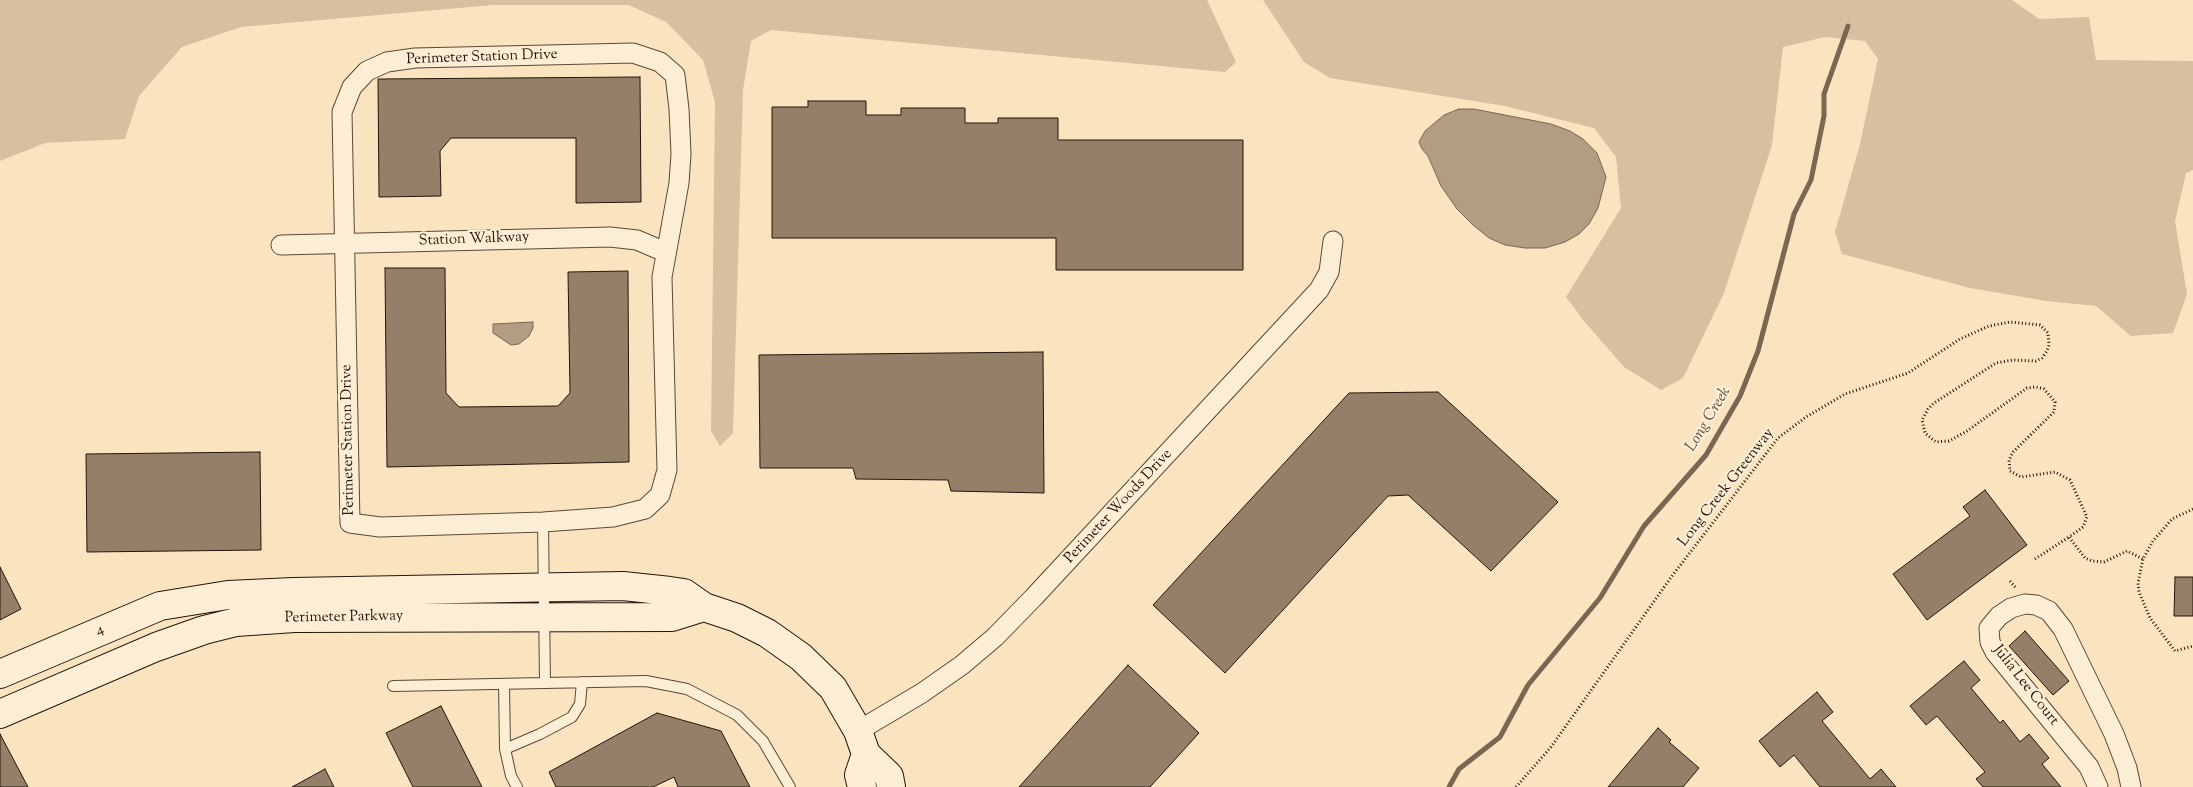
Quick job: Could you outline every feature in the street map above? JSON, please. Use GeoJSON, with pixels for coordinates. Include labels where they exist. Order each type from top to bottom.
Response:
{"type":"FeatureCollection","features":[{"type":"Feature","properties":{"kind":"street","name":"Perimeter Station Drive"},"geometry":{"type":"LineString","coordinates":[[633,54],[660,62],[675,75],[681,154],[679,183],[662,277],[667,470],[660,494],[645,509],[613,517],[543,522],[380,526],[350,523],[344,243],[342,112],[352,87],[367,71],[387,62],[414,58],[633,54]]}},
{"type":"Feature","properties":{"kind":"street","name":"Station Walkway"},"geometry":{"type":"LineString","coordinates":[[281,245],[610,237],[638,240],[665,252]]}},
{"type":"Feature","properties":{"kind":"street","name":"Perimeter Woods Drive"},"geometry":{"type":"LineString","coordinates":[[862,743],[922,693],[962,665],[995,637],[1034,597],[1319,290],[1329,272],[1333,241]]}},
{"type":"Feature","properties":{"kind":"street","name":"Perimeter Parkway"},"geometry":{"type":"LineString","coordinates":[[0,714],[156,647],[204,630],[294,605],[544,588],[623,586],[684,593],[704,607],[737,618],[767,633],[801,657],[833,688],[862,743],[889,776],[891,787]]}},
{"type":"Feature","properties":{"kind":"street","name":"Perimeter Parkway"},"geometry":{"type":"LineString","coordinates":[[142,613],[160,606],[221,596],[294,605],[545,617],[672,617],[704,607]]}},
{"type":"Feature","properties":{"kind":"street","name":"Julia Lee Court"},"geometry":{"type":"LineString","coordinates":[[2098,787],[2089,767],[1995,652],[1990,642],[1989,628],[1999,616],[2011,608],[2025,604],[2036,605],[2049,611],[2063,629],[2114,734],[2131,787]]}},
{"type":"Feature","properties":{"kind":"street","name":"4"},"geometry":{"type":"LineString","coordinates":[[0,674],[142,613]]}},
{"type":"Feature","properties":{"kind":"street"},"geometry":{"type":"LineString","coordinates":[[862,743],[860,775],[862,787]]}},
{"type":"Feature","properties":{"kind":"lane"},"geometry":{"type":"LineString","coordinates":[[543,522],[545,683]]}},
{"type":"Feature","properties":{"kind":"lane"},"geometry":{"type":"LineString","coordinates":[[393,686],[646,681],[687,689],[737,715],[764,741],[790,787]]}},
{"type":"Feature","properties":{"kind":"lane"},"geometry":{"type":"LineString","coordinates":[[505,749],[540,734],[572,717],[580,704],[582,682]]}},
{"type":"Feature","properties":{"kind":"lane"},"geometry":{"type":"LineString","coordinates":[[504,684],[505,749],[511,776],[517,787]]}},
{"type":"Feature","properties":{"kind":"path","name":"Long Creek Greenway"},"geometry":{"type":"LineString","coordinates":[[1516,787],[1551,747],[1672,576],[1734,498],[1778,438],[1789,428],[1845,394],[1896,378],[1924,364],[1960,339],[1996,324],[2025,323],[2040,325],[2046,330],[2049,345],[2040,360],[2032,362],[2013,360],[1990,366],[1934,403],[1924,414],[1922,425],[1925,433],[1931,440],[1936,442],[1949,441],[1967,431],[2026,388],[2036,386],[2048,391],[2055,402],[2054,412],[2013,452],[2008,464],[2012,473],[2021,477],[2054,472],[2062,474],[2070,480],[2087,517],[2083,526],[2069,537]]}},
{"type":"Feature","properties":{"kind":"path"},"geometry":{"type":"LineString","coordinates":[[2193,509],[2172,519],[2153,541],[2139,571],[2139,592],[2150,618],[2175,651],[2193,646]]}},
{"type":"Feature","properties":{"kind":"path"},"geometry":{"type":"LineString","coordinates":[[2036,559],[2069,537],[2079,551],[2092,561],[2104,562],[2126,551],[2143,560]]}},
{"type":"Feature","properties":{"kind":"shaded area"},"geometry":{"type":"Polygon","coordinates":[[[0,0],[1207,0],[1236,62],[1225,72],[771,30],[751,41],[743,90],[733,433],[720,446],[711,431],[715,102],[703,60],[666,22],[629,5],[493,5],[241,27],[182,47],[139,96],[125,139],[45,143],[0,161],[0,0]]]}},
{"type":"Feature","properties":{"kind":"shaded area"},"geometry":{"type":"Polygon","coordinates":[[[1263,0],[2012,0],[2039,19],[2089,17],[2096,60],[2193,61],[2193,170],[2186,173],[2175,221],[2187,294],[2173,333],[2131,336],[2096,306],[2046,301],[1970,288],[1842,254],[1835,232],[1860,144],[1878,59],[1865,41],[1825,37],[1783,47],[1772,145],[1724,293],[1683,378],[1661,390],[1624,367],[1566,297],[1621,208],[1616,157],[1594,128],[1505,106],[1330,78],[1304,62],[1263,0]]]}},
{"type":"Feature","properties":{"kind":"shaded area"},"geometry":{"type":"Polygon","coordinates":[[[1459,109],[1474,109],[1551,124],[1570,131],[1583,139],[1597,153],[1606,177],[1598,208],[1589,224],[1579,234],[1565,242],[1545,248],[1505,245],[1489,238],[1473,225],[1457,209],[1441,186],[1428,156],[1419,142],[1425,131],[1444,115],[1459,109]]]}},
{"type":"Feature","properties":{"kind":"shaded area"},"geometry":{"type":"Polygon","coordinates":[[[533,322],[533,328],[529,336],[519,344],[511,345],[493,333],[493,324],[533,322]]]}},
{"type":"Feature","properties":{"kind":"building"},"geometry":{"type":"Polygon","coordinates":[[[640,77],[641,202],[576,203],[576,138],[451,138],[440,151],[441,196],[379,197],[378,79],[640,77]]]}},
{"type":"Feature","properties":{"kind":"building"},"geometry":{"type":"Polygon","coordinates":[[[808,101],[866,101],[866,115],[901,115],[901,108],[965,108],[965,123],[998,123],[998,118],[1058,118],[1058,140],[1243,140],[1243,270],[1056,270],[1056,238],[772,238],[772,107],[808,107],[808,101]]]}},
{"type":"Feature","properties":{"kind":"building"},"geometry":{"type":"Polygon","coordinates":[[[385,268],[445,268],[446,393],[459,407],[558,406],[570,393],[568,272],[628,271],[629,462],[387,467],[385,268]]]}},
{"type":"Feature","properties":{"kind":"building"},"geometry":{"type":"Polygon","coordinates":[[[1043,352],[1044,493],[951,491],[948,480],[856,479],[853,468],[760,468],[759,355],[1043,352]]]}},
{"type":"Feature","properties":{"kind":"building"},"geometry":{"type":"Polygon","coordinates":[[[1438,392],[1558,502],[1491,571],[1408,495],[1388,496],[1225,673],[1153,605],[1349,393],[1438,392]]]}},
{"type":"Feature","properties":{"kind":"building"},"geometry":{"type":"Polygon","coordinates":[[[260,452],[261,550],[87,552],[86,454],[260,452]]]}},
{"type":"Feature","properties":{"kind":"building"},"geometry":{"type":"Polygon","coordinates":[[[1985,490],[2027,545],[1927,620],[1893,574],[1970,516],[1963,507],[1985,490]]]}},
{"type":"Feature","properties":{"kind":"building"},"geometry":{"type":"Polygon","coordinates":[[[0,567],[21,609],[0,620],[0,567]]]}},
{"type":"Feature","properties":{"kind":"building"},"geometry":{"type":"Polygon","coordinates":[[[2175,577],[2193,577],[2193,616],[2174,616],[2175,577]]]}},
{"type":"Feature","properties":{"kind":"building"},"geometry":{"type":"Polygon","coordinates":[[[2025,631],[2069,681],[2053,695],[2009,646],[2025,631]]]}},
{"type":"Feature","properties":{"kind":"building"},"geometry":{"type":"Polygon","coordinates":[[[1964,661],[1980,680],[1971,688],[2000,723],[2003,720],[2020,742],[2029,734],[2049,758],[2042,764],[2061,787],[1983,787],[1976,779],[1985,772],[1937,716],[1926,725],[1910,706],[1964,661]]]}},
{"type":"Feature","properties":{"kind":"building"},"geometry":{"type":"Polygon","coordinates":[[[1128,665],[1199,733],[1150,787],[1019,787],[1128,665]]]}},
{"type":"Feature","properties":{"kind":"building"},"geometry":{"type":"Polygon","coordinates":[[[1817,692],[1833,712],[1822,721],[1870,779],[1881,769],[1896,787],[1820,787],[1794,755],[1780,767],[1759,741],[1817,692]]]}},
{"type":"Feature","properties":{"kind":"building"},"geometry":{"type":"Polygon","coordinates":[[[441,706],[482,787],[413,787],[386,733],[441,706]]]}},
{"type":"Feature","properties":{"kind":"building"},"geometry":{"type":"Polygon","coordinates":[[[657,713],[721,731],[750,787],[678,787],[674,777],[653,787],[556,787],[549,772],[657,713]]]}},
{"type":"Feature","properties":{"kind":"building"},"geometry":{"type":"Polygon","coordinates":[[[1658,728],[1671,740],[1669,742],[1699,768],[1683,787],[1608,787],[1658,728]]]}},
{"type":"Feature","properties":{"kind":"building"},"geometry":{"type":"Polygon","coordinates":[[[0,734],[28,787],[0,787],[0,734]]]}},
{"type":"Feature","properties":{"kind":"building"},"geometry":{"type":"Polygon","coordinates":[[[325,769],[334,787],[292,787],[325,769]]]}},
{"type":"Feature","properties":{"kind":"waterway","name":"Long Creek"},"geometry":{"type":"LineString","coordinates":[[1449,787],[1459,769],[1500,737],[1528,685],[1600,598],[1644,526],[1706,455],[1740,396],[1758,351],[1794,214],[1811,180],[1824,116],[1824,94],[1848,26]]}}]}
